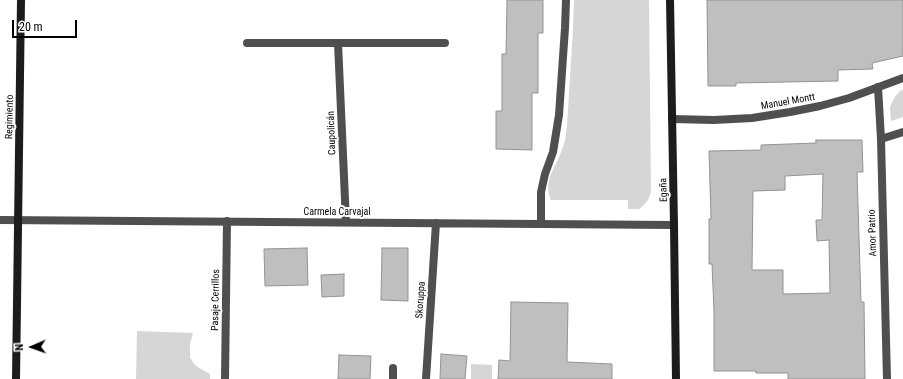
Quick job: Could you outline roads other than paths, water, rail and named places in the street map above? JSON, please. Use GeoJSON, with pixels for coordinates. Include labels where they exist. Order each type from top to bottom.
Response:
{"type":"FeatureCollection","features":[{"type":"Feature","properties":{"kind":"main road","name":"Regimiento"},"geometry":{"type":"LineString","coordinates":[[16,379],[22,0]]}},
{"type":"Feature","properties":{"kind":"main road","name":"Egaña"},"geometry":{"type":"LineString","coordinates":[[670,0],[676,379]]}},
{"type":"Feature","properties":{"kind":"street"},"geometry":{"type":"LineString","coordinates":[[541,224],[541,192],[544,174],[553,152],[559,115],[566,0]]}},
{"type":"Feature","properties":{"kind":"street","name":"Caupolicán"},"geometry":{"type":"LineString","coordinates":[[338,43],[346,222]]}},
{"type":"Feature","properties":{"kind":"street"},"geometry":{"type":"LineString","coordinates":[[247,44],[445,43]]}},
{"type":"Feature","properties":{"kind":"street","name":"Manuel Montt"},"geometry":{"type":"LineString","coordinates":[[672,119],[714,120],[752,118],[790,112],[849,98],[903,78]]}},
{"type":"Feature","properties":{"kind":"street","name":"Amor Patrio"},"geometry":{"type":"LineString","coordinates":[[878,87],[881,139],[887,379]]}},
{"type":"Feature","properties":{"kind":"street"},"geometry":{"type":"LineString","coordinates":[[881,139],[903,132]]}},
{"type":"Feature","properties":{"kind":"street","name":"Carmela Carvajal"},"geometry":{"type":"LineString","coordinates":[[0,220],[674,224]]}},
{"type":"Feature","properties":{"kind":"street","name":"Pasaje Cerrillos"},"geometry":{"type":"LineString","coordinates":[[225,379],[227,221]]}},
{"type":"Feature","properties":{"kind":"street","name":"Skoruppa"},"geometry":{"type":"LineString","coordinates":[[426,379],[436,223]]}},
{"type":"Feature","properties":{"kind":"street"},"geometry":{"type":"LineString","coordinates":[[393,368],[393,379]]}}]}
